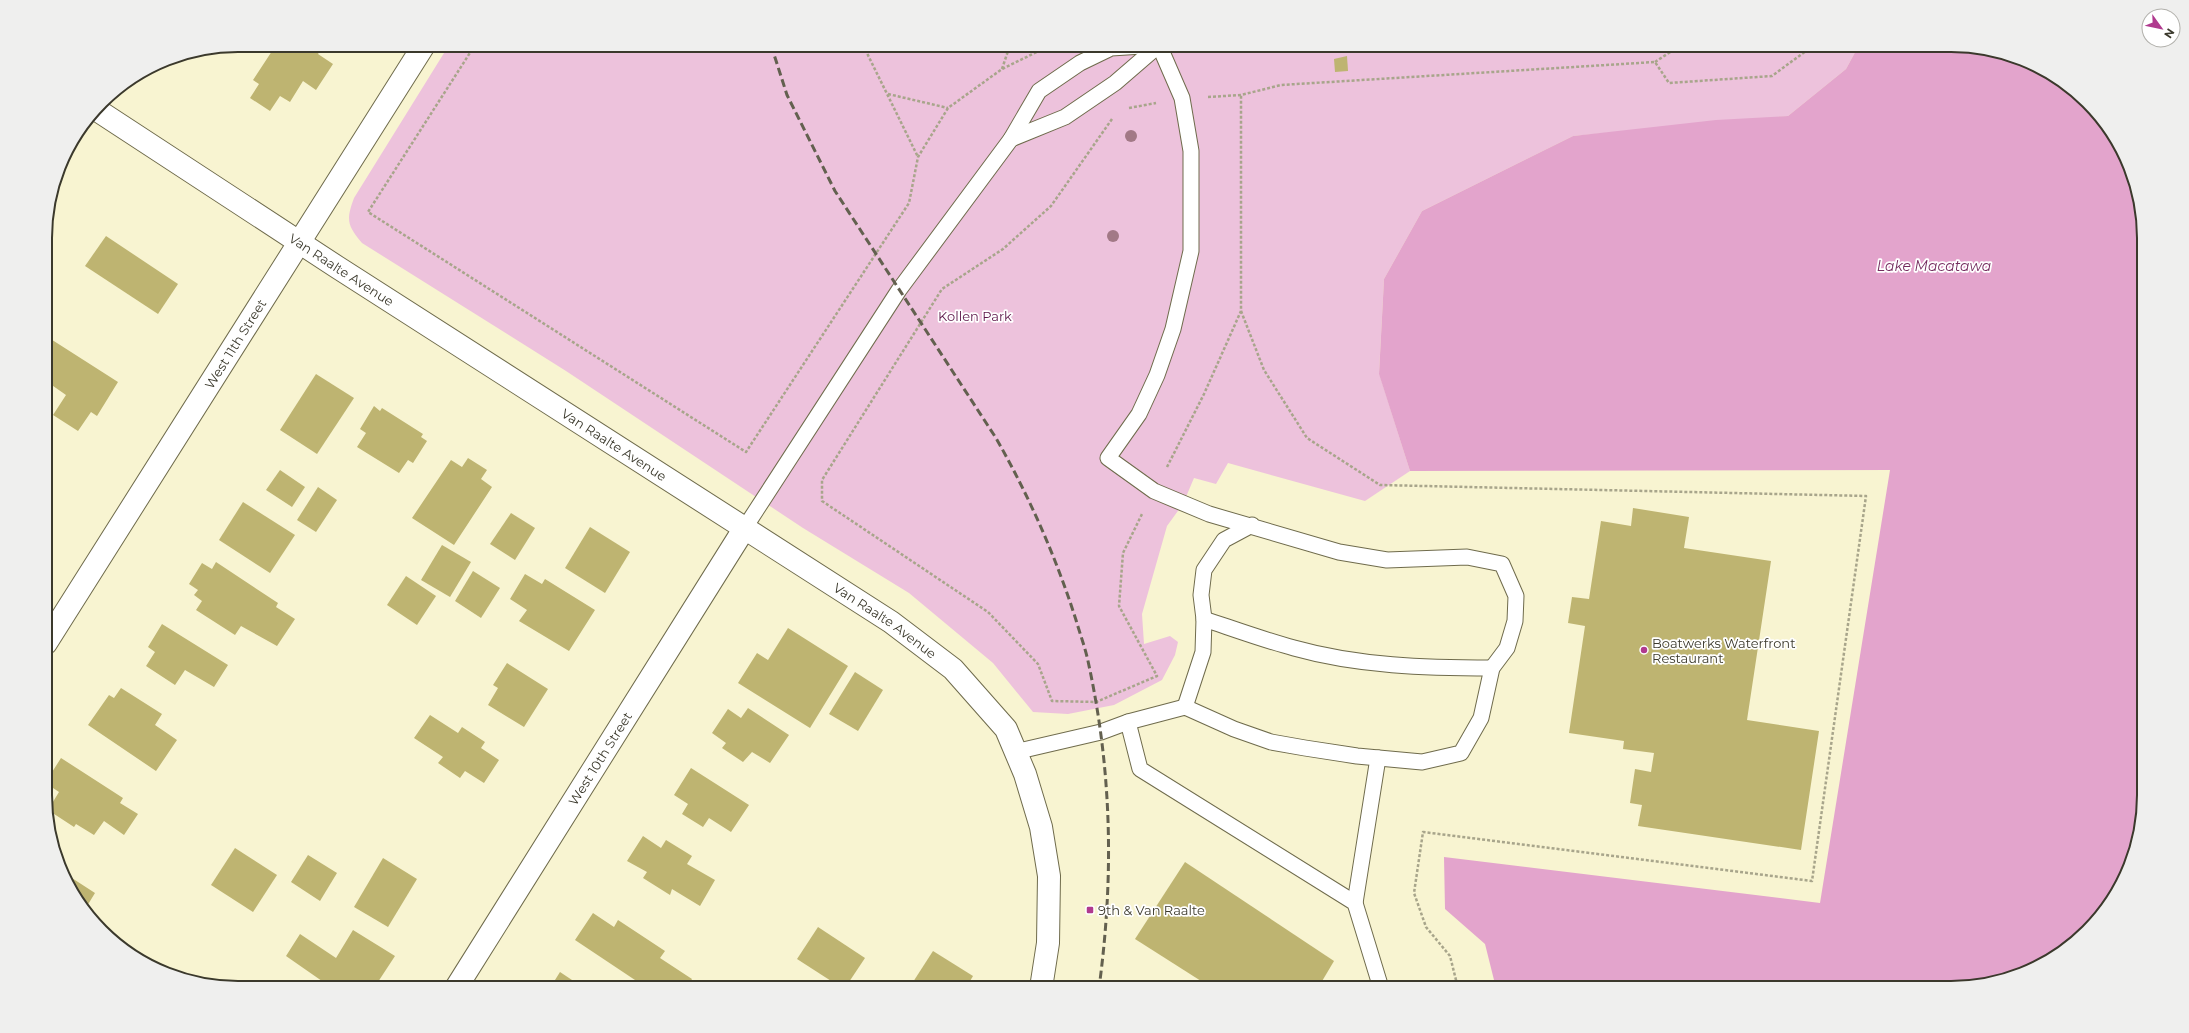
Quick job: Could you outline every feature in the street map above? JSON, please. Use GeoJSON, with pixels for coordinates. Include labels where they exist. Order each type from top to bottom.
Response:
{"type":"FeatureCollection","features":[{"type":"Feature","properties":{"kind":"street","name":"West 11th Street"},"geometry":{"type":"LineString","coordinates":[[52,634],[420,52]]}},
{"type":"Feature","properties":{"kind":"street","name":"Van Raalte Avenue"},"geometry":{"type":"LineString","coordinates":[[100,112],[299,243],[891,622],[953,669],[1006,729],[1025,774],[1041,827],[1049,876],[1048,943],[1042,981]]}},
{"type":"Feature","properties":{"kind":"street","name":"West 10th Street"},"geometry":{"type":"LineString","coordinates":[[460,981],[744,529]]}},
{"type":"Feature","properties":{"kind":"lane"},"geometry":{"type":"LineString","coordinates":[[744,529],[899,290],[1011,139],[1039,91],[1080,63],[1103,52]]}},
{"type":"Feature","properties":{"kind":"lane"},"geometry":{"type":"LineString","coordinates":[[1011,139],[1065,117],[1116,83],[1151,52]]}},
{"type":"Feature","properties":{"kind":"lane"},"geometry":{"type":"LineString","coordinates":[[1015,752],[1101,732],[1128,722],[1186,707],[1234,729],[1271,742],[1378,758],[1422,762],[1461,753],[1481,718],[1492,668],[1507,648],[1515,621],[1516,596],[1502,564],[1467,557],[1387,560],[1339,552],[1252,525],[1209,514],[1154,491],[1108,458],[1139,414],[1157,375],[1173,329],[1189,258],[1192,200],[1191,151],[1182,98],[1162,52]]}},
{"type":"Feature","properties":{"kind":"lane"},"geometry":{"type":"LineString","coordinates":[[1186,707],[1204,652],[1204,619],[1201,595],[1204,570],[1224,540],[1252,525]]}},
{"type":"Feature","properties":{"kind":"lane"},"geometry":{"type":"LineString","coordinates":[[1204,619],[1295,648],[1361,661],[1427,668],[1492,668]]}},
{"type":"Feature","properties":{"kind":"lane"},"geometry":{"type":"LineString","coordinates":[[1128,722],[1140,769],[1355,903]]}},
{"type":"Feature","properties":{"kind":"lane"},"geometry":{"type":"LineString","coordinates":[[1378,758],[1355,903],[1379,981]]}},
{"type":"Feature","properties":{"kind":"path"},"geometry":{"type":"LineString","coordinates":[[471,52],[368,212],[746,452],[909,203],[918,157],[948,108],[1002,69],[1037,52]]}},
{"type":"Feature","properties":{"kind":"path"},"geometry":{"type":"LineString","coordinates":[[866,52],[918,157]]}},
{"type":"Feature","properties":{"kind":"path"},"geometry":{"type":"LineString","coordinates":[[1002,69],[1008,52]]}},
{"type":"Feature","properties":{"kind":"path"},"geometry":{"type":"LineString","coordinates":[[1125,110],[1131,107],[1182,98],[1241,95],[1281,85],[1655,62],[1670,52]]}},
{"type":"Feature","properties":{"kind":"path"},"geometry":{"type":"LineString","coordinates":[[1655,62],[1669,83],[1772,76],[1805,52]]}},
{"type":"Feature","properties":{"kind":"path"},"geometry":{"type":"LineString","coordinates":[[887,94],[948,108]]}},
{"type":"Feature","properties":{"kind":"path"},"geometry":{"type":"LineString","coordinates":[[1241,95],[1240,311],[1264,370],[1308,438],[1380,485],[1866,496],[1812,881],[1422,832],[1414,893],[1426,927],[1450,956],[1456,981]]}},
{"type":"Feature","properties":{"kind":"path"},"geometry":{"type":"LineString","coordinates":[[1114,115],[1051,206],[1003,249],[942,289],[822,480],[822,501],[988,612],[1038,664],[1052,701],[1096,702],[1158,676],[1119,606],[1123,553],[1204,394],[1240,311]]}},
{"type":"Feature","properties":{"kind":"green space","name":"Kollen Park"},"geometry":{"type":"Polygon","coordinates":[[[445,52],[1855,52],[1846,69],[1788,116],[1573,136],[1422,211],[1384,279],[1379,373],[1410,471],[1365,501],[1228,463],[1216,484],[1194,478],[1183,504],[1167,526],[1142,614],[1144,644],[1170,636],[1178,642],[1175,655],[1162,680],[1114,705],[1068,714],[1033,712],[993,663],[909,593],[803,528],[566,371],[362,243],[353,231],[349,222],[354,198],[445,52]]]}},
{"type":"Feature","properties":{"kind":"water","name":"Lake Macatawa"},"geometry":{"type":"Polygon","coordinates":[[[1855,52],[1963,52],[1999,58],[2022,66],[2054,83],[2083,106],[2106,135],[2118,156],[2127,178],[2131,190],[2137,226],[2137,807],[2131,843],[2123,866],[2112,888],[2099,908],[2074,935],[2054,950],[2033,962],[1999,975],[1963,981],[1494,981],[1485,944],[1445,909],[1444,857],[1820,903],[1890,470],[1410,471],[1379,374],[1384,279],[1422,211],[1573,136],[1716,120],[1788,116],[1846,69],[1855,52]]]}},
{"type":"Feature","properties":{"kind":"building"},"geometry":{"type":"Polygon","coordinates":[[[271,52],[319,52],[318,54],[333,64],[316,90],[303,81],[290,102],[280,96],[270,111],[250,98],[259,84],[253,80],[271,52]]]}},
{"type":"Feature","properties":{"kind":"building"},"geometry":{"type":"Polygon","coordinates":[[[1347,56],[1348,71],[1335,72],[1334,59],[1347,56]]]}},
{"type":"Feature","properties":{"kind":"building"},"geometry":{"type":"Polygon","coordinates":[[[106,236],[178,284],[158,314],[85,266],[106,236]]]}},
{"type":"Feature","properties":{"kind":"building"},"geometry":{"type":"Polygon","coordinates":[[[52,340],[118,382],[97,416],[91,412],[78,431],[53,415],[66,395],[52,385],[52,340]]]}},
{"type":"Feature","properties":{"kind":"building"},"geometry":{"type":"Polygon","coordinates":[[[316,374],[354,398],[317,454],[280,430],[316,374]]]}},
{"type":"Feature","properties":{"kind":"building"},"geometry":{"type":"Polygon","coordinates":[[[374,406],[380,411],[382,408],[423,434],[421,437],[427,441],[413,463],[408,460],[399,473],[357,447],[366,433],[360,429],[374,406]]]}},
{"type":"Feature","properties":{"kind":"building"},"geometry":{"type":"Polygon","coordinates":[[[468,458],[487,470],[481,479],[492,487],[454,545],[412,518],[451,460],[462,467],[468,458]]]}},
{"type":"Feature","properties":{"kind":"building"},"geometry":{"type":"Polygon","coordinates":[[[280,470],[305,487],[292,507],[266,490],[280,470]]]}},
{"type":"Feature","properties":{"kind":"building"},"geometry":{"type":"Polygon","coordinates":[[[318,487],[337,500],[316,532],[297,520],[318,487]]]}},
{"type":"Feature","properties":{"kind":"building"},"geometry":{"type":"Polygon","coordinates":[[[243,502],[295,535],[270,573],[219,540],[243,502]]]}},
{"type":"Feature","properties":{"kind":"building"},"geometry":{"type":"Polygon","coordinates":[[[1633,508],[1689,517],[1684,548],[1771,561],[1747,720],[1819,731],[1801,850],[1638,826],[1642,805],[1630,803],[1635,769],[1651,772],[1654,753],[1623,749],[1624,741],[1569,733],[1585,626],[1568,623],[1572,597],[1589,599],[1601,521],[1631,526],[1633,508]]]}},
{"type":"Feature","properties":{"kind":"building"},"geometry":{"type":"Polygon","coordinates":[[[511,513],[535,528],[515,560],[490,544],[511,513]]]}},
{"type":"Feature","properties":{"kind":"building"},"geometry":{"type":"Polygon","coordinates":[[[590,527],[630,552],[605,593],[565,568],[590,527]]]}},
{"type":"Feature","properties":{"kind":"building"},"geometry":{"type":"Polygon","coordinates":[[[442,545],[471,562],[450,597],[421,580],[442,545]]]}},
{"type":"Feature","properties":{"kind":"building"},"geometry":{"type":"Polygon","coordinates":[[[216,562],[278,603],[276,607],[295,619],[277,646],[241,626],[235,635],[196,610],[202,601],[194,595],[198,590],[189,584],[202,563],[212,569],[216,562]]]}},
{"type":"Feature","properties":{"kind":"building"},"geometry":{"type":"Polygon","coordinates":[[[473,571],[500,588],[481,618],[455,601],[473,571]]]}},
{"type":"Feature","properties":{"kind":"building"},"geometry":{"type":"Polygon","coordinates":[[[525,574],[542,584],[545,579],[595,610],[569,651],[519,621],[527,610],[510,599],[525,574]]]}},
{"type":"Feature","properties":{"kind":"building"},"geometry":{"type":"Polygon","coordinates":[[[406,576],[436,596],[417,625],[387,605],[406,576]]]}},
{"type":"Feature","properties":{"kind":"building"},"geometry":{"type":"Polygon","coordinates":[[[162,624],[228,665],[214,687],[185,670],[175,685],[146,666],[155,652],[148,647],[162,624]]]}},
{"type":"Feature","properties":{"kind":"building"},"geometry":{"type":"Polygon","coordinates":[[[788,628],[848,666],[810,728],[738,683],[757,653],[768,660],[788,628]]]}},
{"type":"Feature","properties":{"kind":"building"},"geometry":{"type":"Polygon","coordinates":[[[507,663],[548,689],[524,727],[488,705],[498,688],[493,685],[507,663]]]}},
{"type":"Feature","properties":{"kind":"building"},"geometry":{"type":"Polygon","coordinates":[[[855,672],[883,690],[858,731],[829,714],[855,672]]]}},
{"type":"Feature","properties":{"kind":"building"},"geometry":{"type":"Polygon","coordinates":[[[121,688],[162,714],[155,725],[177,740],[156,771],[88,725],[109,695],[114,698],[121,688]]]}},
{"type":"Feature","properties":{"kind":"building"},"geometry":{"type":"Polygon","coordinates":[[[748,708],[789,735],[770,763],[752,752],[743,762],[722,748],[726,743],[712,733],[728,709],[741,718],[748,708]]]}},
{"type":"Feature","properties":{"kind":"building"},"geometry":{"type":"Polygon","coordinates":[[[430,715],[458,733],[462,727],[485,742],[481,748],[499,760],[484,783],[465,771],[460,778],[438,763],[443,757],[414,738],[430,715]]]}},
{"type":"Feature","properties":{"kind":"building"},"geometry":{"type":"Polygon","coordinates":[[[61,758],[123,798],[120,803],[138,814],[124,835],[104,821],[94,835],[76,824],[74,827],[53,813],[52,803],[59,792],[52,787],[52,772],[61,758]]]}},
{"type":"Feature","properties":{"kind":"building"},"geometry":{"type":"Polygon","coordinates":[[[691,768],[749,805],[731,832],[709,818],[703,827],[682,814],[688,804],[674,795],[691,768]]]}},
{"type":"Feature","properties":{"kind":"building"},"geometry":{"type":"Polygon","coordinates":[[[643,836],[661,848],[666,840],[692,856],[687,864],[715,880],[700,906],[672,889],[670,895],[643,878],[647,872],[627,861],[643,836]]]}},
{"type":"Feature","properties":{"kind":"building"},"geometry":{"type":"Polygon","coordinates":[[[235,848],[277,875],[253,912],[211,885],[235,848]]]}},
{"type":"Feature","properties":{"kind":"building"},"geometry":{"type":"Polygon","coordinates":[[[308,855],[337,873],[320,901],[291,882],[308,855]]]}},
{"type":"Feature","properties":{"kind":"building"},"geometry":{"type":"Polygon","coordinates":[[[383,858],[417,879],[388,927],[354,907],[383,858]]]}},
{"type":"Feature","properties":{"kind":"building"},"geometry":{"type":"Polygon","coordinates":[[[1185,862],[1334,961],[1322,981],[1201,981],[1135,939],[1185,862]]]}},
{"type":"Feature","properties":{"kind":"building"},"geometry":{"type":"Polygon","coordinates":[[[71,878],[95,893],[88,905],[71,878]]]}},
{"type":"Feature","properties":{"kind":"building"},"geometry":{"type":"Polygon","coordinates":[[[593,913],[614,927],[618,920],[665,951],[660,958],[692,979],[691,981],[636,981],[575,940],[593,913]]]}},
{"type":"Feature","properties":{"kind":"building"},"geometry":{"type":"Polygon","coordinates":[[[818,927],[865,958],[850,981],[831,981],[797,959],[818,927]]]}},
{"type":"Feature","properties":{"kind":"building"},"geometry":{"type":"Polygon","coordinates":[[[353,930],[395,956],[379,981],[322,981],[286,956],[300,934],[336,958],[353,930]]]}},
{"type":"Feature","properties":{"kind":"building"},"geometry":{"type":"Polygon","coordinates":[[[933,951],[973,976],[970,981],[914,981],[933,951]]]}},
{"type":"Feature","properties":{"kind":"building"},"geometry":{"type":"Polygon","coordinates":[[[560,972],[574,981],[554,981],[560,972]]]}},
{"type":"Feature","properties":{"kind":"railway"},"geometry":{"type":"LineString","coordinates":[[773,52],[787,95],[835,191],[996,438],[1031,504],[1060,573],[1088,661],[1102,743],[1108,824],[1108,865],[1107,906],[1100,981]]}},
{"type":"Feature","properties":{"kind":"place","name":"Boatwerks Waterfront Restaurant"},"geometry":{"type":"Point","coordinates":[1644,650]}},
{"type":"Feature","properties":{"kind":"place","name":"9th & Van Raalte"},"geometry":{"type":"Point","coordinates":[1090,910]}}]}
